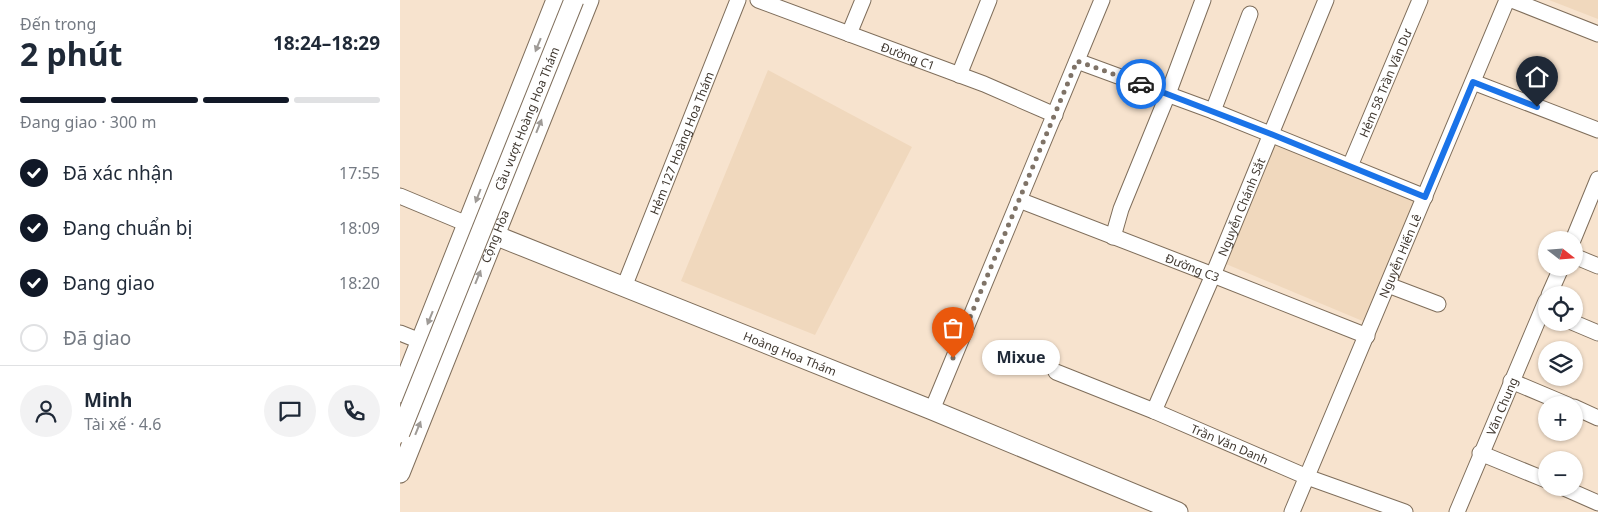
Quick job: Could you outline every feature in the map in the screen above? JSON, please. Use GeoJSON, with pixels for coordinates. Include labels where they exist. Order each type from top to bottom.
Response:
{"type":"FeatureCollection","features":[{"type":"Feature","properties":{"kind":"main road"},"geometry":{"type":"LineString","coordinates":[[400,393],[556,0]]}},
{"type":"Feature","properties":{"kind":"main road","name":"Cầu vượt Hoàng Hoa Thám"},"geometry":{"type":"LineString","coordinates":[[400,433],[574,0]]}},
{"type":"Feature","properties":{"kind":"main road","name":"Cộng Hòa"},"geometry":{"type":"LineString","coordinates":[[400,473],[589,0]]}},
{"type":"Feature","properties":{"kind":"main road"},"geometry":{"type":"LineString","coordinates":[[496,149],[525,160]]}},
{"type":"Feature","properties":{"kind":"main road","name":"Hoàng Hoa Thám"},"geometry":{"type":"LineString","coordinates":[[467,224],[932,410],[1178,512]]}},
{"type":"Feature","properties":{"kind":"main road"},"geometry":{"type":"LineString","coordinates":[[439,295],[467,306]]}},
{"type":"Feature","properties":{"kind":"street","name":"Hẻm 127 Hoàng Hoa Thám"},"geometry":{"type":"LineString","coordinates":[[624,287],[738,0]]}},
{"type":"Feature","properties":{"kind":"street","name":"Đường C1"},"geometry":{"type":"LineString","coordinates":[[758,0],[792,6],[849,34],[984,84],[1055,115]]}},
{"type":"Feature","properties":{"kind":"street"},"geometry":{"type":"LineString","coordinates":[[849,34],[863,0]]}},
{"type":"Feature","properties":{"kind":"street"},"geometry":{"type":"LineString","coordinates":[[959,75],[989,0]]}},
{"type":"Feature","properties":{"kind":"street"},"geometry":{"type":"LineString","coordinates":[[932,410],[1102,0]]}},
{"type":"Feature","properties":{"kind":"street"},"geometry":{"type":"LineString","coordinates":[[1113,236],[1121,208],[1168,94],[1203,0]]}},
{"type":"Feature","properties":{"kind":"street","name":"Nguyễn Chánh Sắt"},"geometry":{"type":"LineString","coordinates":[[1154,411],[1214,275],[1326,0]]}},
{"type":"Feature","properties":{"kind":"street","name":"Hẻm 58 Trần Văn Dư"},"geometry":{"type":"LineString","coordinates":[[1350,166],[1420,0]]}},
{"type":"Feature","properties":{"kind":"street","name":"Nguyễn Hiến Lê"},"geometry":{"type":"LineString","coordinates":[[1292,512],[1507,0]]}},
{"type":"Feature","properties":{"kind":"street"},"geometry":{"type":"LineString","coordinates":[[1512,0],[1598,34]]}},
{"type":"Feature","properties":{"kind":"street"},"geometry":{"type":"LineString","coordinates":[[1213,111],[1250,14]]}},
{"type":"Feature","properties":{"kind":"street"},"geometry":{"type":"LineString","coordinates":[[1077,61],[1213,111],[1425,197]]}},
{"type":"Feature","properties":{"kind":"street"},"geometry":{"type":"LineString","coordinates":[[1473,82],[1598,130]]}},
{"type":"Feature","properties":{"kind":"street"},"geometry":{"type":"LineString","coordinates":[[1578,231],[1595,197],[1598,179]]}},
{"type":"Feature","properties":{"kind":"street","name":"Hoàng Hoa Thám"},"geometry":{"type":"LineString","coordinates":[[400,196],[467,224]]}},
{"type":"Feature","properties":{"kind":"street","name":"Đường C3"},"geometry":{"type":"LineString","coordinates":[[1019,200],[1367,336]]}},
{"type":"Feature","properties":{"kind":"street"},"geometry":{"type":"LineString","coordinates":[[1583,260],[1598,266]]}},
{"type":"Feature","properties":{"kind":"street"},"geometry":{"type":"LineString","coordinates":[[1388,285],[1438,304]]}},
{"type":"Feature","properties":{"kind":"street","name":"Văn Chung"},"geometry":{"type":"LineString","coordinates":[[1457,512],[1480,453],[1538,322]]}},
{"type":"Feature","properties":{"kind":"street"},"geometry":{"type":"LineString","coordinates":[[1583,327],[1598,333]]}},
{"type":"Feature","properties":{"kind":"street"},"geometry":{"type":"LineString","coordinates":[[400,333],[420,341]]}},
{"type":"Feature","properties":{"kind":"street","name":"Trần Văn Danh"},"geometry":{"type":"LineString","coordinates":[[1056,372],[1154,411],[1307,477],[1405,512]]}},
{"type":"Feature","properties":{"kind":"street"},"geometry":{"type":"LineString","coordinates":[[1511,381],[1547,396]]}},
{"type":"Feature","properties":{"kind":"street"},"geometry":{"type":"LineString","coordinates":[[1583,412],[1598,418]]}},
{"type":"Feature","properties":{"kind":"street"},"geometry":{"type":"LineString","coordinates":[[1480,453],[1538,477]]}},
{"type":"Feature","properties":{"kind":"street"},"geometry":{"type":"LineString","coordinates":[[1582,496],[1598,503]]}},
{"type":"Feature","properties":{"kind":"shaded area"},"geometry":{"type":"Polygon","coordinates":[[[1549,0],[1598,0],[1598,19],[1549,0]]]}},
{"type":"Feature","properties":{"kind":"shaded area"},"geometry":{"type":"Polygon","coordinates":[[[768,70],[912,147],[815,335],[681,281],[768,70]]]}},
{"type":"Feature","properties":{"kind":"shaded area"},"geometry":{"type":"Polygon","coordinates":[[[1276,139],[1417,197],[1365,322],[1226,264],[1276,139]]]}},
{"type":"Feature","properties":{"kind":"way so far"},"geometry":{"type":"LineString","coordinates":[[953,358],[1077,61],[1141,84]]}},
{"type":"Feature","properties":{"kind":"place","name":"Mixue"},"geometry":{"type":"Point","coordinates":[953,358]}},
{"type":"Feature","properties":{"kind":"route"},"geometry":{"type":"LineString","coordinates":[[1141,84],[1271,134],[1425,197],[1473,82],[1537,107]]}}]}
